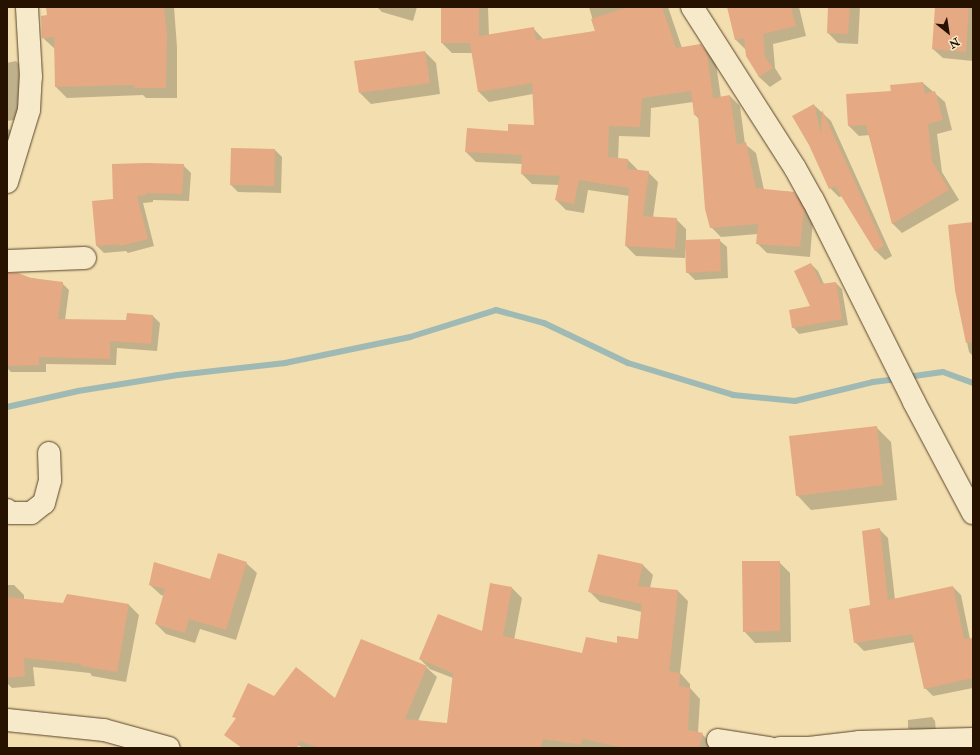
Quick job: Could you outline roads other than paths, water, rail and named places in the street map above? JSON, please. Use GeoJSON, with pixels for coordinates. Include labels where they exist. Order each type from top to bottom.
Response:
{"type":"FeatureCollection","features":[{"type":"Feature","properties":{"kind":"street"},"geometry":{"type":"LineString","coordinates":[[7,182],[29,110],[32,77],[27,7]]}},
{"type":"Feature","properties":{"kind":"street"},"geometry":{"type":"LineString","coordinates":[[692,7],[795,168],[813,200],[914,402],[973,513]]}},
{"type":"Feature","properties":{"kind":"street"},"geometry":{"type":"LineString","coordinates":[[7,260],[85,258]]}},
{"type":"Feature","properties":{"kind":"street"},"geometry":{"type":"LineString","coordinates":[[7,510],[11,514],[31,514],[44,503],[50,480],[49,453]]}},
{"type":"Feature","properties":{"kind":"street"},"geometry":{"type":"LineString","coordinates":[[7,720],[104,730],[161,747]]}},
{"type":"Feature","properties":{"kind":"street"},"geometry":{"type":"LineString","coordinates":[[780,748],[809,748],[859,742],[973,739]]}},
{"type":"Feature","properties":{"kind":"street"},"geometry":{"type":"LineString","coordinates":[[718,740],[769,748]]}},
{"type":"Feature","properties":{"kind":"waterway"},"geometry":{"type":"LineString","coordinates":[[7,407],[78,391],[178,375],[285,363],[410,337],[496,310],[544,323],[628,363],[733,395],[795,401],[873,382],[898,379]]}},
{"type":"Feature","properties":{"kind":"waterway"},"geometry":{"type":"LineString","coordinates":[[907,377],[943,372],[973,383]]}}]}
